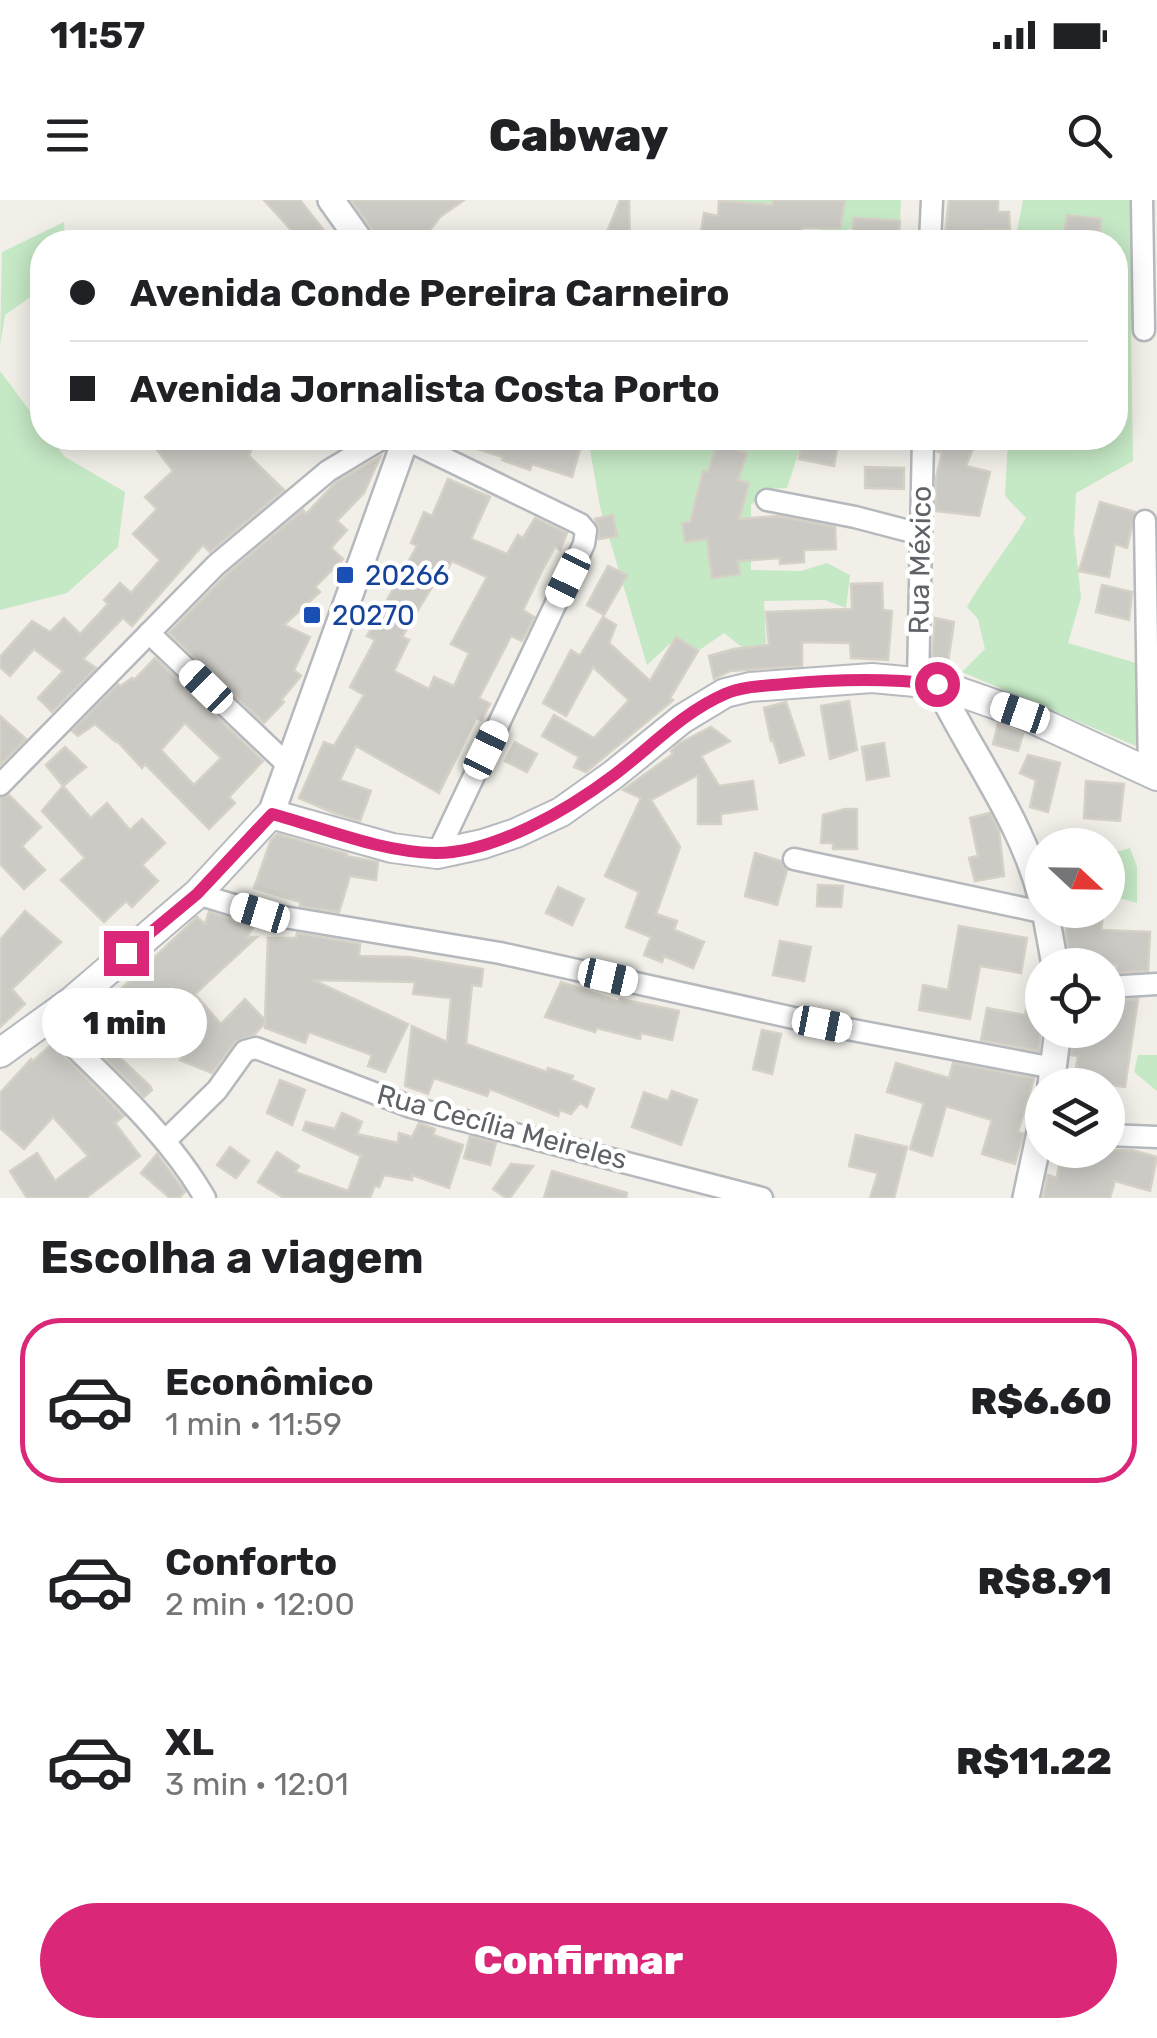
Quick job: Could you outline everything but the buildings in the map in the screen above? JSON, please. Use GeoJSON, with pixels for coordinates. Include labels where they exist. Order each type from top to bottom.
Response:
{"type":"FeatureCollection","features":[{"type":"Feature","properties":{"kind":"main road"},"geometry":{"type":"LineString","coordinates":[[0,1053],[47,1020],[197,894],[272,814],[392,848],[437,854],[500,839],[561,812],[614,776],[682,719],[725,694],[750,687],[872,678],[928,683],[1020,713],[1153,774]]}},
{"type":"Feature","properties":{"kind":"street"},"geometry":{"type":"LineString","coordinates":[[331,200],[352,230]]}},
{"type":"Feature","properties":{"kind":"street"},"geometry":{"type":"LineString","coordinates":[[931,230],[932,200]]}},
{"type":"Feature","properties":{"kind":"street"},"geometry":{"type":"LineString","coordinates":[[1142,200],[1144,330]]}},
{"type":"Feature","properties":{"kind":"street"},"geometry":{"type":"LineString","coordinates":[[0,785],[216,565],[328,472],[373,450]]}},
{"type":"Feature","properties":{"kind":"street"},"geometry":{"type":"LineString","coordinates":[[272,814],[394,450]]}},
{"type":"Feature","properties":{"kind":"street"},"geometry":{"type":"LineString","coordinates":[[423,450],[580,524],[586,531],[584,544],[437,854]]}},
{"type":"Feature","properties":{"kind":"street","name":"Rua México"},"geometry":{"type":"LineString","coordinates":[[923,450],[920,534],[928,683]]}},
{"type":"Feature","properties":{"kind":"street"},"geometry":{"type":"LineString","coordinates":[[767,500],[920,534]]}},
{"type":"Feature","properties":{"kind":"street"},"geometry":{"type":"LineString","coordinates":[[1144,521],[1153,774]]}},
{"type":"Feature","properties":{"kind":"street"},"geometry":{"type":"LineString","coordinates":[[149,633],[290,768]]}},
{"type":"Feature","properties":{"kind":"street"},"geometry":{"type":"LineString","coordinates":[[928,683],[1010,812],[1025,844]]}},
{"type":"Feature","properties":{"kind":"street"},"geometry":{"type":"LineString","coordinates":[[794,859],[1025,904]]}},
{"type":"Feature","properties":{"kind":"street"},"geometry":{"type":"LineString","coordinates":[[197,894],[260,913],[500,953],[1025,1071]]}},
{"type":"Feature","properties":{"kind":"street"},"geometry":{"type":"LineString","coordinates":[[1125,985],[1157,984]]}},
{"type":"Feature","properties":{"kind":"street"},"geometry":{"type":"LineString","coordinates":[[47,1020],[165,1141],[187,1166],[206,1198]]}},
{"type":"Feature","properties":{"kind":"street","name":"Rua Cecília Meireles"},"geometry":{"type":"LineString","coordinates":[[165,1141],[217,1090],[246,1051],[256,1048],[412,1107],[762,1198]]}},
{"type":"Feature","properties":{"kind":"street"},"geometry":{"type":"LineString","coordinates":[[1125,1136],[1157,1137]]}},
{"type":"Feature","properties":{"kind":"street"},"geometry":{"type":"LineString","coordinates":[[1026,1198],[1033,1168]]}},
{"type":"Feature","properties":{"kind":"green space"},"geometry":{"type":"Polygon","coordinates":[[[717,200],[901,200],[900,221],[845,230],[820,230],[818,207],[717,200]]]}},
{"type":"Feature","properties":{"kind":"green space"},"geometry":{"type":"Polygon","coordinates":[[[1023,200],[1137,200],[1131,334],[1133,461],[1076,493],[1074,532],[1081,598],[1068,643],[1136,663],[1136,746],[962,672],[985,649],[978,619],[967,607],[1026,518],[1005,496],[1007,450],[1128,450],[1128,230],[1017,230],[1023,200]]]}},
{"type":"Feature","properties":{"kind":"green space"},"geometry":{"type":"Polygon","coordinates":[[[64,222],[64,230],[47,230],[64,222]]]}},
{"type":"Feature","properties":{"kind":"green space"},"geometry":{"type":"Polygon","coordinates":[[[30,238],[30,297],[5,315],[0,346],[2,252],[30,238]]]}},
{"type":"Feature","properties":{"kind":"green space"},"geometry":{"type":"Polygon","coordinates":[[[0,371],[30,411],[30,450],[59,450],[125,492],[118,547],[67,593],[0,610],[0,371]]]}},
{"type":"Feature","properties":{"kind":"green space"},"geometry":{"type":"Polygon","coordinates":[[[590,450],[799,450],[787,488],[769,489],[751,505],[751,570],[801,571],[827,563],[850,575],[846,608],[825,600],[764,601],[767,667],[724,633],[698,651],[676,638],[647,665],[600,507],[590,450]]]}},
{"type":"Feature","properties":{"kind":"green space"},"geometry":{"type":"Polygon","coordinates":[[[1130,848],[1137,867],[1137,903],[1125,900],[1125,849],[1130,848]]]}},
{"type":"Feature","properties":{"kind":"green space"},"geometry":{"type":"Polygon","coordinates":[[[1138,1055],[1157,1055],[1157,1091],[1134,1072],[1138,1055]]]}},
{"type":"Feature","properties":{"kind":"place","name":"20266"},"geometry":{"type":"Point","coordinates":[345,575]}},
{"type":"Feature","properties":{"kind":"place","name":"20270"},"geometry":{"type":"Point","coordinates":[312,615]}},
{"type":"Feature","properties":{"kind":"route"},"geometry":{"type":"LineString","coordinates":[[126,953],[197,894],[272,814],[392,848],[437,854],[516,833],[561,812],[614,776],[682,719],[725,694],[750,687],[850,679],[937,684]]}}]}
